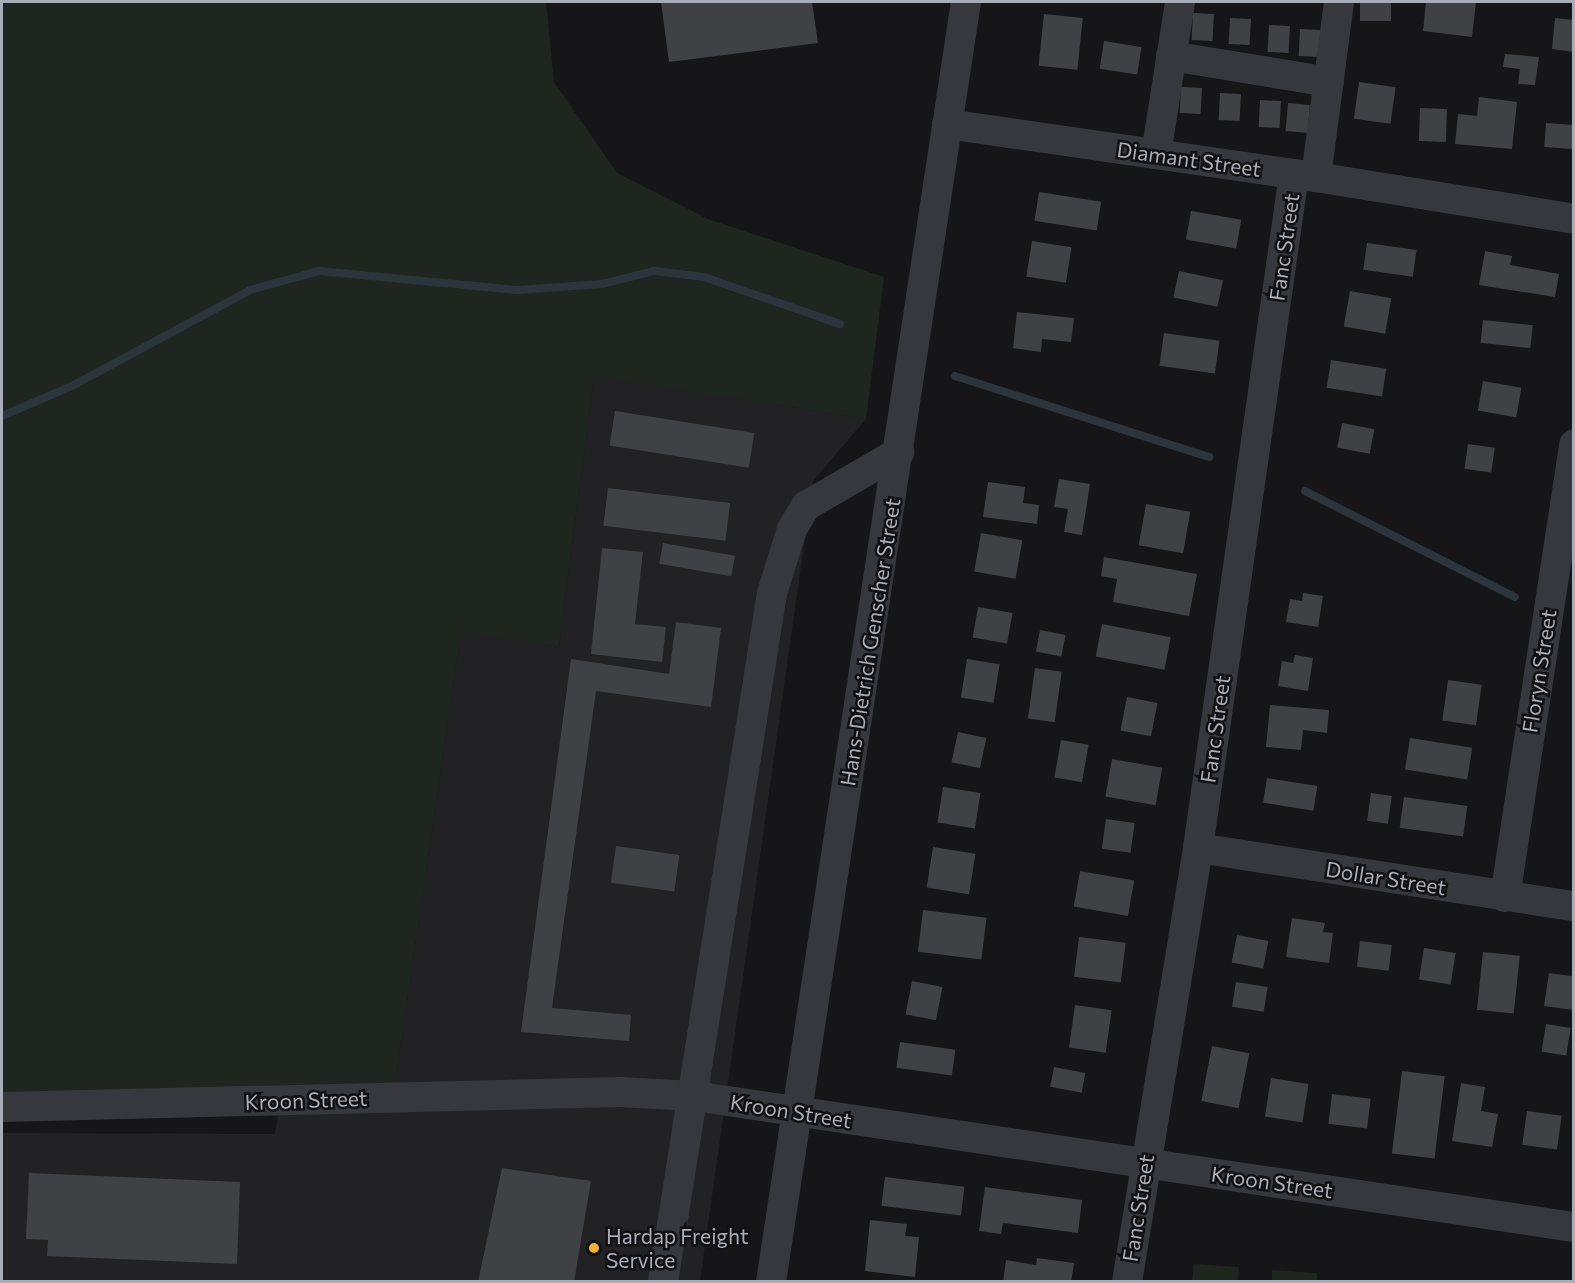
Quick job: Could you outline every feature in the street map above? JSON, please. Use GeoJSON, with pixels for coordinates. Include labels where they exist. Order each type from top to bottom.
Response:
{"type":"FeatureCollection","features":[{"type":"Feature","properties":{"kind":"street"},"geometry":{"type":"LineString","coordinates":[[947,2],[964,15]]}},
{"type":"Feature","properties":{"kind":"street"},"geometry":{"type":"LineString","coordinates":[[1156,154],[1180,2]]}},
{"type":"Feature","properties":{"kind":"street","name":"Fanc Street"},"geometry":{"type":"LineString","coordinates":[[1127,1281],[1305,176],[1329,82],[1340,2]]}},
{"type":"Feature","properties":{"kind":"street","name":"Hans-Dietrich Genscher Street"},"geometry":{"type":"LineString","coordinates":[[771,1281],[964,15]]}},
{"type":"Feature","properties":{"kind":"street"},"geometry":{"type":"LineString","coordinates":[[1171,56],[1329,82]]}},
{"type":"Feature","properties":{"kind":"street","name":"Diamant Street"},"geometry":{"type":"LineString","coordinates":[[947,124],[1305,176],[1574,219]]}},
{"type":"Feature","properties":{"kind":"street","name":"Floryn Street"},"geometry":{"type":"LineString","coordinates":[[1505,897],[1574,444]]}},
{"type":"Feature","properties":{"kind":"street"},"geometry":{"type":"LineString","coordinates":[[663,1281],[772,593],[792,529],[806,506],[899,452]]}},
{"type":"Feature","properties":{"kind":"street","name":"Dollar Street"},"geometry":{"type":"LineString","coordinates":[[1198,848],[1574,906]]}},
{"type":"Feature","properties":{"kind":"street","name":"Kroon Street"},"geometry":{"type":"LineString","coordinates":[[2,1107],[620,1092],[694,1096],[1574,1227]]}},
{"type":"Feature","properties":{"kind":"shaded area"},"geometry":{"type":"Polygon","coordinates":[[[2,2],[546,2],[554,82],[617,173],[708,219],[884,277],[866,419],[594,376],[559,647],[461,631],[393,1098],[2,1107],[2,2]]]}},
{"type":"Feature","properties":{"kind":"shaded area"},"geometry":{"type":"Polygon","coordinates":[[[594,375],[866,419],[813,481],[700,1281],[2,1282],[2,1133],[275,1134],[280,1102],[393,1097],[461,630],[559,647],[594,375]]]}},
{"type":"Feature","properties":{"kind":"shaded area"},"geometry":{"type":"Polygon","coordinates":[[[1194,1264],[1239,1267],[1238,1281],[1192,1281],[1194,1264]]]}},
{"type":"Feature","properties":{"kind":"shaded area"},"geometry":{"type":"Polygon","coordinates":[[[1272,1270],[1317,1273],[1317,1281],[1272,1281],[1272,1270]]]}},
{"type":"Feature","properties":{"kind":"building"},"geometry":{"type":"Polygon","coordinates":[[[661,2],[812,2],[818,43],[669,62],[661,2]]]}},
{"type":"Feature","properties":{"kind":"building"},"geometry":{"type":"Polygon","coordinates":[[[1360,2],[1391,2],[1391,21],[1360,21],[1360,2]]]}},
{"type":"Feature","properties":{"kind":"building"},"geometry":{"type":"Polygon","coordinates":[[[1426,2],[1476,2],[1472,37],[1423,31],[1426,2]]]}},
{"type":"Feature","properties":{"kind":"building"},"geometry":{"type":"Polygon","coordinates":[[[1193,13],[1214,14],[1213,41],[1192,40],[1193,13]]]}},
{"type":"Feature","properties":{"kind":"building"},"geometry":{"type":"Polygon","coordinates":[[[1044,14],[1083,18],[1077,70],[1039,66],[1044,14]]]}},
{"type":"Feature","properties":{"kind":"building"},"geometry":{"type":"Polygon","coordinates":[[[1230,18],[1251,19],[1250,45],[1229,44],[1230,18]]]}},
{"type":"Feature","properties":{"kind":"building"},"geometry":{"type":"Polygon","coordinates":[[[1555,18],[1574,20],[1574,52],[1552,49],[1555,18]]]}},
{"type":"Feature","properties":{"kind":"building"},"geometry":{"type":"Polygon","coordinates":[[[1269,25],[1290,26],[1289,53],[1268,52],[1269,25]]]}},
{"type":"Feature","properties":{"kind":"building"},"geometry":{"type":"Polygon","coordinates":[[[1300,29],[1321,30],[1320,57],[1299,56],[1300,29]]]}},
{"type":"Feature","properties":{"kind":"building"},"geometry":{"type":"Polygon","coordinates":[[[1104,41],[1142,47],[1137,75],[1100,69],[1104,41]]]}},
{"type":"Feature","properties":{"kind":"building"},"geometry":{"type":"Polygon","coordinates":[[[1505,54],[1539,57],[1535,85],[1518,84],[1520,69],[1503,67],[1505,54]]]}},
{"type":"Feature","properties":{"kind":"building"},"geometry":{"type":"Polygon","coordinates":[[[1359,82],[1396,87],[1390,124],[1354,119],[1359,82]]]}},
{"type":"Feature","properties":{"kind":"building"},"geometry":{"type":"Polygon","coordinates":[[[1181,87],[1202,88],[1201,114],[1180,113],[1181,87]]]}},
{"type":"Feature","properties":{"kind":"building"},"geometry":{"type":"Polygon","coordinates":[[[1220,93],[1241,94],[1240,121],[1219,120],[1220,93]]]}},
{"type":"Feature","properties":{"kind":"building"},"geometry":{"type":"Polygon","coordinates":[[[1479,97],[1517,102],[1512,149],[1455,144],[1458,114],[1477,116],[1479,97]]]}},
{"type":"Feature","properties":{"kind":"building"},"geometry":{"type":"Polygon","coordinates":[[[1260,100],[1281,101],[1280,128],[1259,127],[1260,100]]]}},
{"type":"Feature","properties":{"kind":"building"},"geometry":{"type":"Polygon","coordinates":[[[1288,103],[1310,105],[1307,133],[1286,131],[1288,103]]]}},
{"type":"Feature","properties":{"kind":"building"},"geometry":{"type":"Polygon","coordinates":[[[1420,108],[1447,109],[1446,142],[1419,141],[1420,108]]]}},
{"type":"Feature","properties":{"kind":"building"},"geometry":{"type":"Polygon","coordinates":[[[1546,123],[1574,125],[1572,149],[1544,147],[1546,123]]]}},
{"type":"Feature","properties":{"kind":"building"},"geometry":{"type":"Polygon","coordinates":[[[1039,192],[1101,202],[1097,230],[1034,221],[1039,192]]]}},
{"type":"Feature","properties":{"kind":"building"},"geometry":{"type":"Polygon","coordinates":[[[1191,211],[1241,220],[1236,248],[1186,240],[1191,211]]]}},
{"type":"Feature","properties":{"kind":"building"},"geometry":{"type":"Polygon","coordinates":[[[1032,241],[1072,247],[1066,283],[1026,277],[1032,241]]]}},
{"type":"Feature","properties":{"kind":"building"},"geometry":{"type":"Polygon","coordinates":[[[1367,243],[1417,250],[1413,277],[1363,270],[1367,243]]]}},
{"type":"Feature","properties":{"kind":"building"},"geometry":{"type":"Polygon","coordinates":[[[1485,251],[1512,256],[1510,265],[1559,274],[1555,297],[1479,285],[1485,251]]]}},
{"type":"Feature","properties":{"kind":"building"},"geometry":{"type":"Polygon","coordinates":[[[1179,271],[1223,280],[1217,307],[1173,297],[1179,271]]]}},
{"type":"Feature","properties":{"kind":"building"},"geometry":{"type":"Polygon","coordinates":[[[1350,291],[1391,298],[1385,334],[1344,326],[1350,291]]]}},
{"type":"Feature","properties":{"kind":"building"},"geometry":{"type":"Polygon","coordinates":[[[1017,312],[1074,318],[1071,342],[1042,339],[1041,352],[1013,348],[1017,312]]]}},
{"type":"Feature","properties":{"kind":"building"},"geometry":{"type":"Polygon","coordinates":[[[1483,320],[1533,325],[1530,348],[1481,343],[1483,320]]]}},
{"type":"Feature","properties":{"kind":"building"},"geometry":{"type":"Polygon","coordinates":[[[1164,333],[1219,341],[1215,373],[1159,366],[1164,333]]]}},
{"type":"Feature","properties":{"kind":"building"},"geometry":{"type":"Polygon","coordinates":[[[1331,360],[1386,369],[1382,396],[1327,388],[1331,360]]]}},
{"type":"Feature","properties":{"kind":"building"},"geometry":{"type":"Polygon","coordinates":[[[1483,381],[1521,388],[1516,417],[1478,411],[1483,381]]]}},
{"type":"Feature","properties":{"kind":"building"},"geometry":{"type":"Polygon","coordinates":[[[615,411],[754,433],[749,468],[610,446],[615,411]]]}},
{"type":"Feature","properties":{"kind":"building"},"geometry":{"type":"Polygon","coordinates":[[[1342,423],[1374,429],[1370,454],[1337,448],[1342,423]]]}},
{"type":"Feature","properties":{"kind":"building"},"geometry":{"type":"Polygon","coordinates":[[[1468,444],[1495,448],[1491,473],[1465,469],[1468,444]]]}},
{"type":"Feature","properties":{"kind":"building"},"geometry":{"type":"Polygon","coordinates":[[[1059,479],[1090,484],[1082,535],[1064,532],[1068,509],[1054,507],[1059,479]]]}},
{"type":"Feature","properties":{"kind":"building"},"geometry":{"type":"Polygon","coordinates":[[[988,482],[1025,487],[1023,503],[1039,505],[1037,524],[983,517],[988,482]]]}},
{"type":"Feature","properties":{"kind":"building"},"geometry":{"type":"Polygon","coordinates":[[[608,488],[730,503],[725,541],[603,526],[608,488]]]}},
{"type":"Feature","properties":{"kind":"building"},"geometry":{"type":"Polygon","coordinates":[[[1146,504],[1190,512],[1183,553],[1139,545],[1146,504]]]}},
{"type":"Feature","properties":{"kind":"building"},"geometry":{"type":"Polygon","coordinates":[[[981,533],[1022,540],[1016,579],[974,571],[981,533]]]}},
{"type":"Feature","properties":{"kind":"building"},"geometry":{"type":"Polygon","coordinates":[[[663,543],[735,556],[731,576],[659,564],[663,543]]]}},
{"type":"Feature","properties":{"kind":"building"},"geometry":{"type":"Polygon","coordinates":[[[602,548],[643,552],[635,624],[666,627],[662,662],[591,654],[602,548]]]}},
{"type":"Feature","properties":{"kind":"building"},"geometry":{"type":"Polygon","coordinates":[[[1104,557],[1197,574],[1189,616],[1113,602],[1117,579],[1101,576],[1104,557]]]}},
{"type":"Feature","properties":{"kind":"building"},"geometry":{"type":"Polygon","coordinates":[[[1303,593],[1323,596],[1318,627],[1286,622],[1290,599],[1302,601],[1303,593]]]}},
{"type":"Feature","properties":{"kind":"building"},"geometry":{"type":"Polygon","coordinates":[[[978,607],[1012,613],[1007,644],[973,638],[978,607]]]}},
{"type":"Feature","properties":{"kind":"building"},"geometry":{"type":"Polygon","coordinates":[[[676,622],[721,628],[711,707],[596,691],[552,1008],[631,1015],[629,1041],[521,1032],[571,659],[669,674],[676,622]]]}},
{"type":"Feature","properties":{"kind":"building"},"geometry":{"type":"Polygon","coordinates":[[[1102,624],[1171,637],[1164,670],[1096,656],[1102,624]]]}},
{"type":"Feature","properties":{"kind":"building"},"geometry":{"type":"Polygon","coordinates":[[[1040,630],[1066,635],[1061,657],[1036,652],[1040,630]]]}},
{"type":"Feature","properties":{"kind":"building"},"geometry":{"type":"Polygon","coordinates":[[[1295,655],[1313,658],[1308,691],[1278,686],[1282,661],[1293,663],[1295,655]]]}},
{"type":"Feature","properties":{"kind":"building"},"geometry":{"type":"Polygon","coordinates":[[[967,659],[1000,664],[993,703],[961,698],[967,659]]]}},
{"type":"Feature","properties":{"kind":"building"},"geometry":{"type":"Polygon","coordinates":[[[1035,668],[1062,672],[1055,722],[1028,719],[1035,668]]]}},
{"type":"Feature","properties":{"kind":"building"},"geometry":{"type":"Polygon","coordinates":[[[1448,680],[1482,685],[1476,725],[1442,721],[1448,680]]]}},
{"type":"Feature","properties":{"kind":"building"},"geometry":{"type":"Polygon","coordinates":[[[1127,697],[1157,703],[1151,736],[1121,730],[1127,697]]]}},
{"type":"Feature","properties":{"kind":"building"},"geometry":{"type":"Polygon","coordinates":[[[1270,705],[1329,710],[1327,733],[1303,730],[1301,750],[1266,747],[1270,705]]]}},
{"type":"Feature","properties":{"kind":"building"},"geometry":{"type":"Polygon","coordinates":[[[958,732],[986,738],[980,768],[952,762],[958,732]]]}},
{"type":"Feature","properties":{"kind":"building"},"geometry":{"type":"Polygon","coordinates":[[[1410,738],[1472,748],[1467,779],[1405,770],[1410,738]]]}},
{"type":"Feature","properties":{"kind":"building"},"geometry":{"type":"Polygon","coordinates":[[[1061,740],[1089,745],[1082,782],[1054,777],[1061,740]]]}},
{"type":"Feature","properties":{"kind":"building"},"geometry":{"type":"Polygon","coordinates":[[[1112,759],[1162,768],[1156,805],[1105,796],[1112,759]]]}},
{"type":"Feature","properties":{"kind":"building"},"geometry":{"type":"Polygon","coordinates":[[[1267,778],[1317,786],[1313,811],[1263,803],[1267,778]]]}},
{"type":"Feature","properties":{"kind":"building"},"geometry":{"type":"Polygon","coordinates":[[[943,787],[981,793],[975,829],[937,823],[943,787]]]}},
{"type":"Feature","properties":{"kind":"building"},"geometry":{"type":"Polygon","coordinates":[[[1371,793],[1392,796],[1388,824],[1367,821],[1371,793]]]}},
{"type":"Feature","properties":{"kind":"building"},"geometry":{"type":"Polygon","coordinates":[[[1404,797],[1467,806],[1463,837],[1400,828],[1404,797]]]}},
{"type":"Feature","properties":{"kind":"building"},"geometry":{"type":"Polygon","coordinates":[[[1106,819],[1135,823],[1131,853],[1102,849],[1106,819]]]}},
{"type":"Feature","properties":{"kind":"building"},"geometry":{"type":"Polygon","coordinates":[[[616,846],[679,855],[674,892],[611,883],[616,846]]]}},
{"type":"Feature","properties":{"kind":"building"},"geometry":{"type":"Polygon","coordinates":[[[933,847],[975,854],[969,894],[927,887],[933,847]]]}},
{"type":"Feature","properties":{"kind":"building"},"geometry":{"type":"Polygon","coordinates":[[[1080,871],[1134,881],[1128,916],[1074,906],[1080,871]]]}},
{"type":"Feature","properties":{"kind":"building"},"geometry":{"type":"Polygon","coordinates":[[[923,910],[987,918],[981,959],[918,952],[923,910]]]}},
{"type":"Feature","properties":{"kind":"building"},"geometry":{"type":"Polygon","coordinates":[[[1292,918],[1325,923],[1323,932],[1333,933],[1329,963],[1286,957],[1292,918]]]}},
{"type":"Feature","properties":{"kind":"building"},"geometry":{"type":"Polygon","coordinates":[[[1237,935],[1268,941],[1263,969],[1232,962],[1237,935]]]}},
{"type":"Feature","properties":{"kind":"building"},"geometry":{"type":"Polygon","coordinates":[[[1079,937],[1126,943],[1121,982],[1074,977],[1079,937]]]}},
{"type":"Feature","properties":{"kind":"building"},"geometry":{"type":"Polygon","coordinates":[[[1360,941],[1392,945],[1389,971],[1357,967],[1360,941]]]}},
{"type":"Feature","properties":{"kind":"building"},"geometry":{"type":"Polygon","coordinates":[[[1424,948],[1456,953],[1451,985],[1419,980],[1424,948]]]}},
{"type":"Feature","properties":{"kind":"building"},"geometry":{"type":"Polygon","coordinates":[[[1483,952],[1520,956],[1514,1014],[1477,1010],[1483,952]]]}},
{"type":"Feature","properties":{"kind":"building"},"geometry":{"type":"Polygon","coordinates":[[[1549,973],[1572,976],[1574,1010],[1544,1006],[1549,973]]]}},
{"type":"Feature","properties":{"kind":"building"},"geometry":{"type":"Polygon","coordinates":[[[912,981],[942,987],[936,1020],[906,1014],[912,981]]]}},
{"type":"Feature","properties":{"kind":"building"},"geometry":{"type":"Polygon","coordinates":[[[1236,982],[1268,987],[1264,1012],[1232,1007],[1236,982]]]}},
{"type":"Feature","properties":{"kind":"building"},"geometry":{"type":"Polygon","coordinates":[[[1075,1005],[1112,1010],[1106,1053],[1069,1048],[1075,1005]]]}},
{"type":"Feature","properties":{"kind":"building"},"geometry":{"type":"Polygon","coordinates":[[[1546,1024],[1571,1028],[1566,1056],[1542,1052],[1546,1024]]]}},
{"type":"Feature","properties":{"kind":"building"},"geometry":{"type":"Polygon","coordinates":[[[900,1042],[955,1050],[952,1076],[896,1068],[900,1042]]]}},
{"type":"Feature","properties":{"kind":"building"},"geometry":{"type":"Polygon","coordinates":[[[1212,1046],[1249,1053],[1239,1108],[1201,1101],[1212,1046]]]}},
{"type":"Feature","properties":{"kind":"building"},"geometry":{"type":"Polygon","coordinates":[[[1054,1067],[1085,1073],[1082,1093],[1050,1087],[1054,1067]]]}},
{"type":"Feature","properties":{"kind":"building"},"geometry":{"type":"Polygon","coordinates":[[[1402,1071],[1445,1076],[1435,1159],[1392,1153],[1402,1071]]]}},
{"type":"Feature","properties":{"kind":"building"},"geometry":{"type":"Polygon","coordinates":[[[1271,1078],[1309,1084],[1302,1122],[1265,1117],[1271,1078]]]}},
{"type":"Feature","properties":{"kind":"building"},"geometry":{"type":"Polygon","coordinates":[[[1461,1083],[1485,1087],[1481,1111],[1498,1114],[1492,1147],[1452,1141],[1461,1083]]]}},
{"type":"Feature","properties":{"kind":"building"},"geometry":{"type":"Polygon","coordinates":[[[1332,1094],[1371,1099],[1367,1129],[1328,1124],[1332,1094]]]}},
{"type":"Feature","properties":{"kind":"building"},"geometry":{"type":"Polygon","coordinates":[[[1527,1111],[1562,1116],[1557,1150],[1522,1145],[1527,1111]]]}},
{"type":"Feature","properties":{"kind":"building"},"geometry":{"type":"Polygon","coordinates":[[[502,1168],[591,1181],[574,1282],[478,1282],[502,1168]]]}},
{"type":"Feature","properties":{"kind":"building"},"geometry":{"type":"Polygon","coordinates":[[[29,1173],[240,1182],[237,1264],[47,1256],[48,1240],[26,1239],[29,1173]]]}},
{"type":"Feature","properties":{"kind":"building"},"geometry":{"type":"Polygon","coordinates":[[[885,1177],[964,1187],[961,1216],[881,1206],[885,1177]]]}},
{"type":"Feature","properties":{"kind":"building"},"geometry":{"type":"Polygon","coordinates":[[[985,1187],[1082,1200],[1078,1233],[1003,1223],[1001,1234],[979,1231],[985,1187]]]}},
{"type":"Feature","properties":{"kind":"building"},"geometry":{"type":"Polygon","coordinates":[[[870,1220],[907,1224],[905,1236],[919,1237],[915,1277],[865,1271],[870,1220]]]}},
{"type":"Feature","properties":{"kind":"building"},"geometry":{"type":"Polygon","coordinates":[[[1037,1258],[1074,1263],[1071,1282],[1003,1282],[1006,1260],[1036,1265],[1037,1258]]]}},
{"type":"Feature","properties":{"kind":"waterway"},"geometry":{"type":"LineString","coordinates":[[2,416],[72,386],[250,290],[319,271],[518,290],[602,284],[654,271],[704,277],[840,324]]}},
{"type":"Feature","properties":{"kind":"waterway"},"geometry":{"type":"LineString","coordinates":[[955,376],[1209,457]]}},
{"type":"Feature","properties":{"kind":"waterway"},"geometry":{"type":"LineString","coordinates":[[1305,491],[1515,597]]}},
{"type":"Feature","properties":{"kind":"place","name":"Hardap Freight Service"},"geometry":{"type":"Point","coordinates":[594,1248]}}]}
